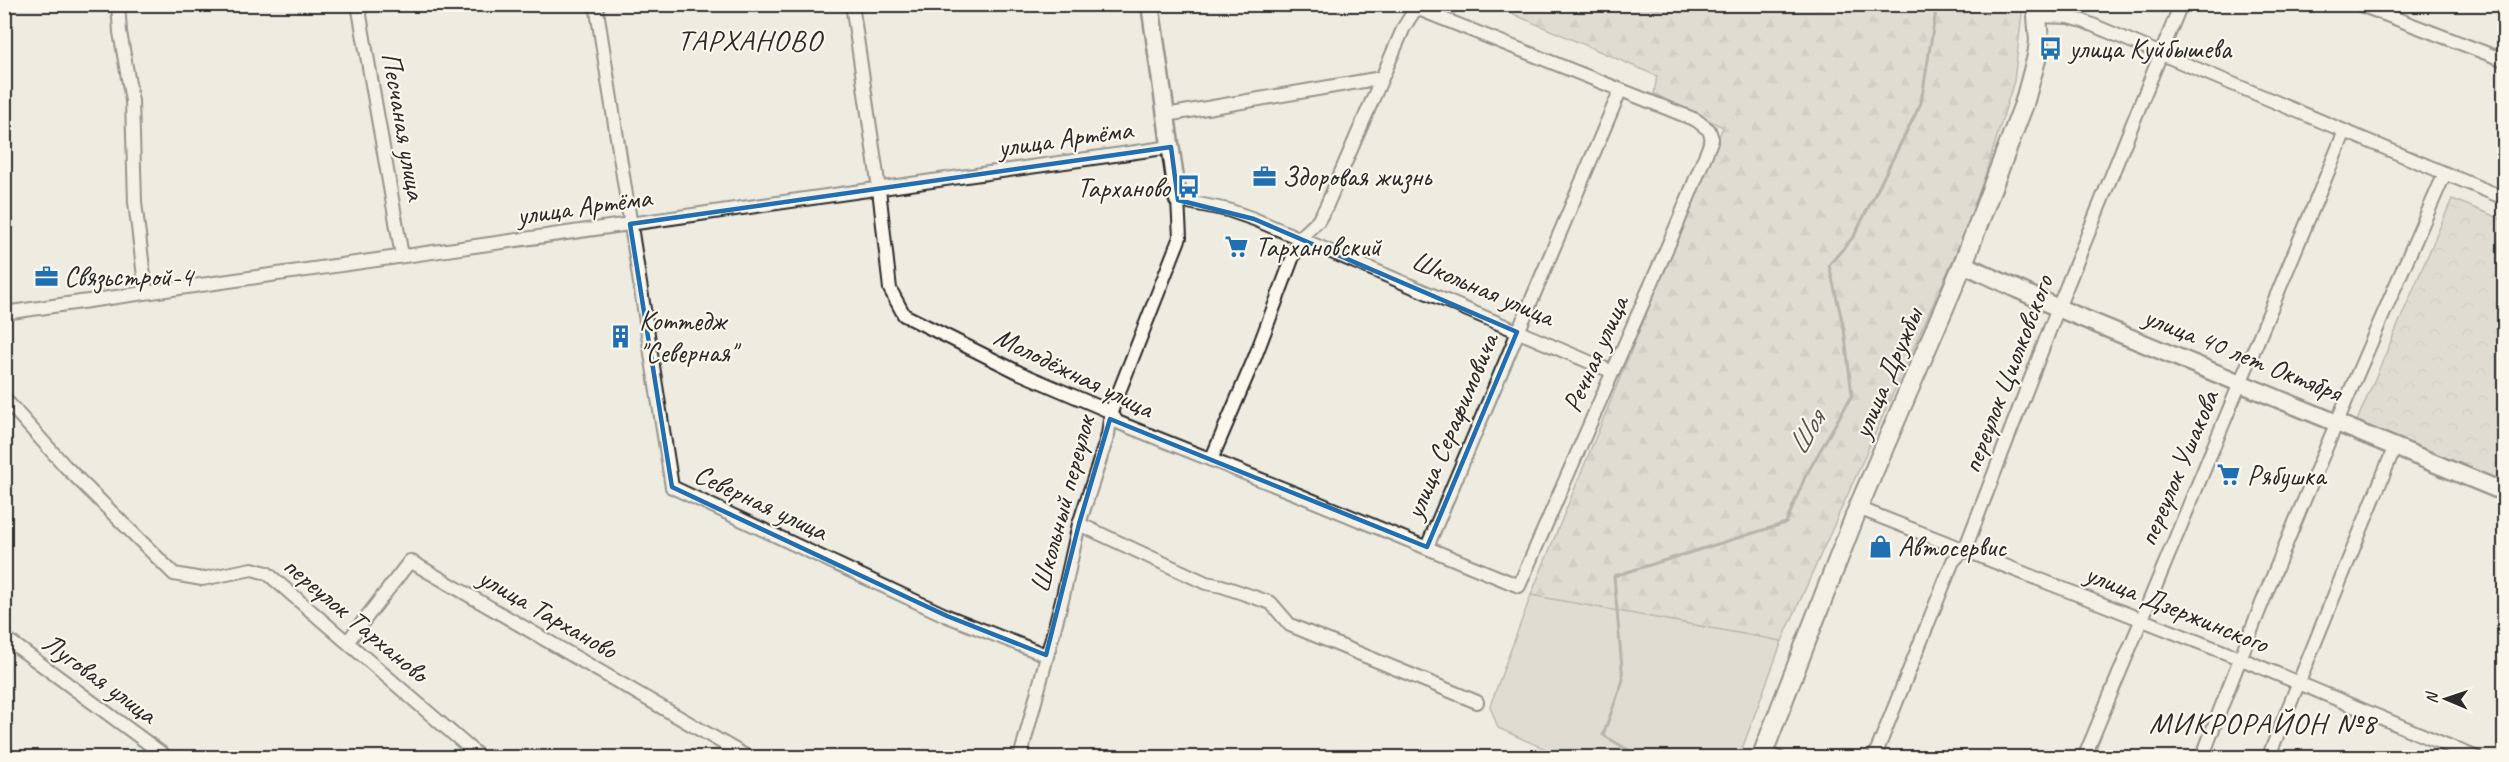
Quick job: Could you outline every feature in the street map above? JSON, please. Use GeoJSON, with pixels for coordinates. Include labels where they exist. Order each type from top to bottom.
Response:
{"type":"FeatureCollection","features":[{"type":"Feature","properties":{"kind":"main road","name":"улица Дружбы"},"geometry":{"type":"LineString","coordinates":[[1767,756],[1858,508],[1963,264],[2024,104],[2037,56],[2037,10]]}},
{"type":"Feature","properties":{"kind":"street"},"geometry":{"type":"LineString","coordinates":[[118,4],[132,101],[135,201],[146,292]]}},
{"type":"Feature","properties":{"kind":"street","name":"Песчаная улица"},"geometry":{"type":"LineString","coordinates":[[358,4],[402,256]]}},
{"type":"Feature","properties":{"kind":"street","name":"Северная улица"},"geometry":{"type":"LineString","coordinates":[[596,4],[672,487],[947,616],[1046,655]]}},
{"type":"Feature","properties":{"kind":"street","name":"Молодёжная улица"},"geometry":{"type":"LineString","coordinates":[[852,4],[879,189],[890,289],[904,315],[1020,373],[1111,412],[1117,422],[1519,586]]}},
{"type":"Feature","properties":{"kind":"street"},"geometry":{"type":"LineString","coordinates":[[1150,4],[1178,200]]}},
{"type":"Feature","properties":{"kind":"street","name":"переулок Циолковского"},"geometry":{"type":"LineString","coordinates":[[1874,758],[1953,561],[1965,549],[2058,308],[2181,4]]}},
{"type":"Feature","properties":{"kind":"street"},"geometry":{"type":"LineString","coordinates":[[2358,4],[2505,60]]}},
{"type":"Feature","properties":{"kind":"street"},"geometry":{"type":"LineString","coordinates":[[1211,459],[1255,357],[1300,238],[1310,230],[1322,214],[1404,27],[1416,6],[1620,91]]}},
{"type":"Feature","properties":{"kind":"street"},"geometry":{"type":"LineString","coordinates":[[2037,10],[2083,21],[2505,198]]}},
{"type":"Feature","properties":{"kind":"street"},"geometry":{"type":"LineString","coordinates":[[1166,115],[1381,78]]}},
{"type":"Feature","properties":{"kind":"street","name":"Речная улица"},"geometry":{"type":"LineString","coordinates":[[1519,586],[1677,225],[1712,139],[1709,130],[1696,120],[1620,91]]}},
{"type":"Feature","properties":{"kind":"street","name":"улица Серафимовича"},"geometry":{"type":"LineString","coordinates":[[1427,547],[1620,91]]}},
{"type":"Feature","properties":{"kind":"street","name":"переулок Ушакова"},"geometry":{"type":"LineString","coordinates":[[2084,758],[2193,490],[2345,131]]}},
{"type":"Feature","properties":{"kind":"street","name":"улица Артёма"},"geometry":{"type":"LineString","coordinates":[[4,313],[1171,147]]}},
{"type":"Feature","properties":{"kind":"street"},"geometry":{"type":"LineString","coordinates":[[2202,758],[2239,658],[2335,421],[2445,173]]}},
{"type":"Feature","properties":{"kind":"street","name":"Школьная улица"},"geometry":{"type":"LineString","coordinates":[[1178,200],[1228,210],[1300,238],[1613,372]]}},
{"type":"Feature","properties":{"kind":"street","name":"Школьный переулок"},"geometry":{"type":"LineString","coordinates":[[1020,758],[1063,596],[1079,524],[1108,435],[1111,412],[1180,237],[1178,200]]}},
{"type":"Feature","properties":{"kind":"street","name":"улица 40 лет Октября"},"geometry":{"type":"LineString","coordinates":[[1963,264],[2058,308],[2505,492]]}},
{"type":"Feature","properties":{"kind":"street","name":"переулок Тарханово"},"geometry":{"type":"LineString","coordinates":[[4,398],[65,466],[174,574],[202,579],[252,569],[267,573],[481,758]]}},
{"type":"Feature","properties":{"kind":"street"},"geometry":{"type":"LineString","coordinates":[[2268,758],[2395,446]]}},
{"type":"Feature","properties":{"kind":"street","name":"улица Дзержинского"},"geometry":{"type":"LineString","coordinates":[[1858,508],[2239,658],[2477,758]]}},
{"type":"Feature","properties":{"kind":"street"},"geometry":{"type":"LineString","coordinates":[[1079,524],[1206,583],[1222,586],[1271,603],[1290,625],[1477,702]]}},
{"type":"Feature","properties":{"kind":"street","name":"улица Тарханово"},"geometry":{"type":"LineString","coordinates":[[348,641],[410,561],[749,758]]}},
{"type":"Feature","properties":{"kind":"street","name":"Луговая улица"},"geometry":{"type":"LineString","coordinates":[[4,638],[168,758]]}},
{"type":"Feature","properties":{"kind":"highlighted area"},"geometry":{"type":"Polygon","coordinates":[[[1171,147],[1178,200],[1254,219],[1517,332],[1427,547],[1110,419],[1079,524],[1046,655],[947,616],[672,487],[630,224],[1171,147]]]}},
{"type":"Feature","properties":{"kind":"green space"},"geometry":{"type":"Polygon","coordinates":[[[1492,5],[2023,5],[2014,81],[1973,215],[1782,641],[1531,595],[1723,127],[1654,94],[1657,76],[1492,5]]]}},
{"type":"Feature","properties":{"kind":"green space"},"geometry":{"type":"Polygon","coordinates":[[[2452,199],[2504,220],[2504,486],[2356,423],[2452,199]]]}},
{"type":"Feature","properties":{"kind":"green space"},"geometry":{"type":"Polygon","coordinates":[[[1531,595],[1782,641],[1739,757],[1563,757],[1498,728],[1490,706],[1531,595]]]}},
{"type":"Feature","properties":{"kind":"waterway","name":"Шоя"},"geometry":{"type":"LineString","coordinates":[[1642,758],[1603,735],[1623,680],[1614,576],[1786,523],[1805,477],[1852,395],[1844,329],[1829,265],[1854,236],[1921,103],[1937,4]]}},
{"type":"Feature","properties":{"kind":"place","name":"улица Куйбышева"},"geometry":{"type":"Point","coordinates":[2051,48]}},
{"type":"Feature","properties":{"kind":"place","name":"Здоровая жизнь"},"geometry":{"type":"Point","coordinates":[1264,176]}},
{"type":"Feature","properties":{"kind":"place","name":"Тарханово"},"geometry":{"type":"Point","coordinates":[1188,187]}},
{"type":"Feature","properties":{"kind":"place","name":"Тархановский"},"geometry":{"type":"Point","coordinates":[1237,246]}},
{"type":"Feature","properties":{"kind":"place","name":"Связьстрой-4"},"geometry":{"type":"Point","coordinates":[46,276]}},
{"type":"Feature","properties":{"kind":"place","name":"Коттедж \"Северная\""},"geometry":{"type":"Point","coordinates":[621,336]}},
{"type":"Feature","properties":{"kind":"place","name":"Рябушка"},"geometry":{"type":"Point","coordinates":[2229,475]}},
{"type":"Feature","properties":{"kind":"place","name":"Автосервис"},"geometry":{"type":"Point","coordinates":[1880,546]}},
{"type":"Feature","properties":{"kind":"district","name":"ТАРХАНОВО"},"geometry":{"type":"Point","coordinates":[750,40]}},
{"type":"Feature","properties":{"kind":"district","name":"МИКРОРАЙОН №8"},"geometry":{"type":"Point","coordinates":[2263,723]}}]}
